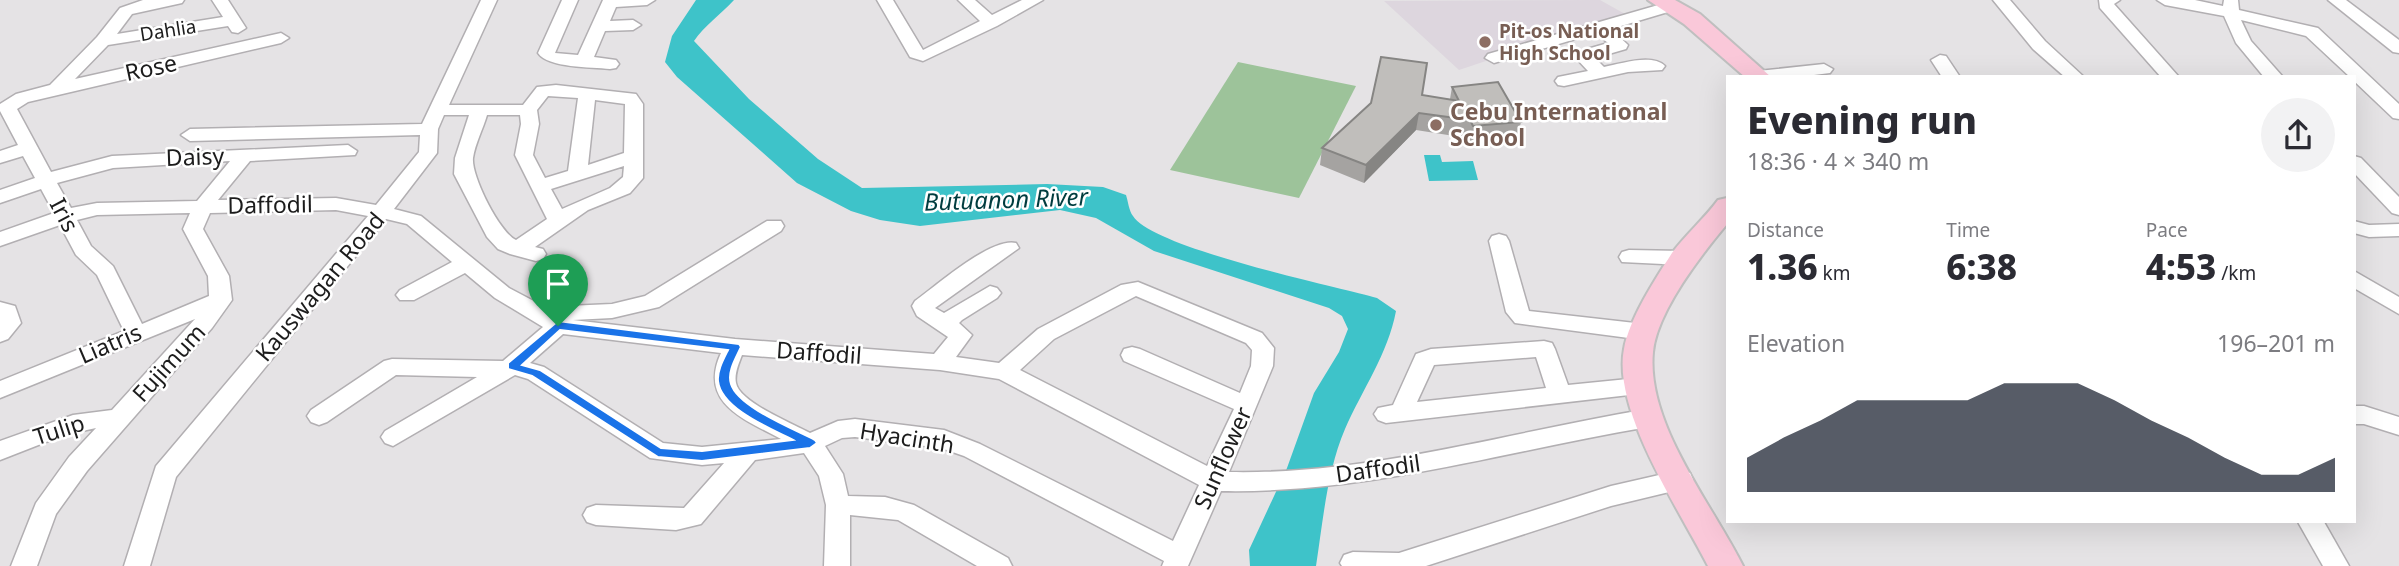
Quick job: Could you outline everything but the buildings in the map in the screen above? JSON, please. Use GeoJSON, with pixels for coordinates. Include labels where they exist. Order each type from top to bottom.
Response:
{"type":"FeatureCollection","features":[{"type":"Feature","properties":{"kind":"main road"},"geometry":{"type":"LineString","coordinates":[[1665,3],[1713,35],[1756,75]]}},
{"type":"Feature","properties":{"kind":"main road"},"geometry":{"type":"LineString","coordinates":[[1726,207],[1683,258],[1644,332],[1638,351],[1638,386],[1648,418],[1726,566]]}},
{"type":"Feature","properties":{"kind":"street"},"geometry":{"type":"LineString","coordinates":[[56,89],[103,41],[126,11],[142,5],[176,0]]}},
{"type":"Feature","properties":{"kind":"street"},"geometry":{"type":"LineString","coordinates":[[220,0],[248,45]]}},
{"type":"Feature","properties":{"kind":"street","name":"Kauswagan Road"},"geometry":{"type":"LineString","coordinates":[[137,566],[165,473],[383,212],[428,153],[433,119],[489,0]]}},
{"type":"Feature","properties":{"kind":"street"},"geometry":{"type":"LineString","coordinates":[[570,0],[546,53],[550,57],[610,64]]}},
{"type":"Feature","properties":{"kind":"street"},"geometry":{"type":"LineString","coordinates":[[583,62],[611,1],[647,0]]}},
{"type":"Feature","properties":{"kind":"street"},"geometry":{"type":"LineString","coordinates":[[884,0],[919,55],[928,55],[1034,0]]}},
{"type":"Feature","properties":{"kind":"street"},"geometry":{"type":"LineString","coordinates":[[967,0],[991,23]]}},
{"type":"Feature","properties":{"kind":"street"},"geometry":{"type":"LineString","coordinates":[[2001,0],[2039,45],[2073,75]]}},
{"type":"Feature","properties":{"kind":"street"},"geometry":{"type":"LineString","coordinates":[[2112,0],[2106,1],[2106,5],[2168,75]]}},
{"type":"Feature","properties":{"kind":"street"},"geometry":{"type":"LineString","coordinates":[[2165,0],[2230,6],[2305,29],[2318,36],[2399,114]]}},
{"type":"Feature","properties":{"kind":"street"},"geometry":{"type":"LineString","coordinates":[[2336,0],[2396,41]]}},
{"type":"Feature","properties":{"kind":"street"},"geometry":{"type":"LineString","coordinates":[[1494,58],[1593,31],[1665,3]]}},
{"type":"Feature","properties":{"kind":"street"},"geometry":{"type":"LineString","coordinates":[[2230,6],[2239,38],[2272,75]]}},
{"type":"Feature","properties":{"kind":"street","name":"Dahlia"},"geometry":{"type":"LineString","coordinates":[[103,41],[232,20]]}},
{"type":"Feature","properties":{"kind":"street"},"geometry":{"type":"LineString","coordinates":[[600,26],[633,25]]}},
{"type":"Feature","properties":{"kind":"street"},"geometry":{"type":"LineString","coordinates":[[1593,31],[1620,46],[1583,56],[1600,73]]}},
{"type":"Feature","properties":{"kind":"street","name":"Rose"},"geometry":{"type":"LineString","coordinates":[[22,98],[281,38]]}},
{"type":"Feature","properties":{"kind":"street"},"geometry":{"type":"LineString","coordinates":[[1940,60],[1950,75]]}},
{"type":"Feature","properties":{"kind":"street"},"geometry":{"type":"LineString","coordinates":[[1564,81],[1628,67],[1656,66]]}},
{"type":"Feature","properties":{"kind":"street"},"geometry":{"type":"LineString","coordinates":[[1774,75],[1824,69]]}},
{"type":"Feature","properties":{"kind":"street"},"geometry":{"type":"LineString","coordinates":[[480,109],[464,158],[464,174],[497,237],[505,244],[526,252],[580,207],[619,192],[629,185],[633,178],[634,104],[630,98],[544,91],[528,110],[530,124],[524,155],[559,223]]}},
{"type":"Feature","properties":{"kind":"street"},"geometry":{"type":"LineString","coordinates":[[577,173],[587,93]]}},
{"type":"Feature","properties":{"kind":"street","name":"Iris"},"geometry":{"type":"LineString","coordinates":[[22,98],[7,107],[83,250],[106,271],[136,333]]}},
{"type":"Feature","properties":{"kind":"street"},"geometry":{"type":"LineString","coordinates":[[190,135],[433,119],[480,109],[528,110]]}},
{"type":"Feature","properties":{"kind":"street"},"geometry":{"type":"LineString","coordinates":[[0,157],[29,148]]}},
{"type":"Feature","properties":{"kind":"street","name":"Daisy"},"geometry":{"type":"LineString","coordinates":[[0,197],[112,162],[348,151]]}},
{"type":"Feature","properties":{"kind":"street"},"geometry":{"type":"LineString","coordinates":[[221,300],[223,289],[217,270],[193,229],[203,206],[245,155]]}},
{"type":"Feature","properties":{"kind":"street"},"geometry":{"type":"LineString","coordinates":[[539,186],[632,157]]}},
{"type":"Feature","properties":{"kind":"street"},"geometry":{"type":"LineString","coordinates":[[2356,164],[2399,209]]}},
{"type":"Feature","properties":{"kind":"street"},"geometry":{"type":"LineString","coordinates":[[2377,185],[2399,186]]}},
{"type":"Feature","properties":{"kind":"street","name":"Daffodil"},"geometry":{"type":"LineString","coordinates":[[0,239],[65,216],[97,209],[336,204],[383,212],[412,218],[502,293],[550,320],[735,347],[940,362],[1004,372],[1214,481],[1338,475],[1438,461],[1577,430],[1648,418]]}},
{"type":"Feature","properties":{"kind":"street"},"geometry":{"type":"LineString","coordinates":[[393,437],[509,368],[550,320],[651,302],[774,226]]}},
{"type":"Feature","properties":{"kind":"street"},"geometry":{"type":"LineString","coordinates":[[2356,228],[2370,231],[2399,230]]}},
{"type":"Feature","properties":{"kind":"street"},"geometry":{"type":"LineString","coordinates":[[1499,241],[1517,312],[1523,318],[1644,332]]}},
{"type":"Feature","properties":{"kind":"street"},"geometry":{"type":"LineString","coordinates":[[940,362],[961,335],[948,324],[925,312],[923,306],[987,259],[1009,248]]}},
{"type":"Feature","properties":{"kind":"street"},"geometry":{"type":"LineString","coordinates":[[1629,257],[1683,258]]}},
{"type":"Feature","properties":{"kind":"street"},"geometry":{"type":"LineString","coordinates":[[407,295],[465,264]]}},
{"type":"Feature","properties":{"kind":"street"},"geometry":{"type":"LineString","coordinates":[[2356,279],[2399,307]]}},
{"type":"Feature","properties":{"kind":"street","name":"Sunflower"},"geometry":{"type":"LineString","coordinates":[[1004,372],[1046,334],[1128,290],[1138,289],[1254,338],[1263,348],[1262,366],[1177,561]]}},
{"type":"Feature","properties":{"kind":"street"},"geometry":{"type":"LineString","coordinates":[[948,324],[954,315],[990,293]]}},
{"type":"Feature","properties":{"kind":"street","name":"Liatris"},"geometry":{"type":"LineString","coordinates":[[0,390],[221,300]]}},
{"type":"Feature","properties":{"kind":"street","name":"Fujimum"},"geometry":{"type":"LineString","coordinates":[[24,566],[45,510],[78,464],[204,323],[221,300]]}},
{"type":"Feature","properties":{"kind":"street"},"geometry":{"type":"LineString","coordinates":[[0,309],[7,311],[10,323],[0,334]]}},
{"type":"Feature","properties":{"kind":"street"},"geometry":{"type":"LineString","coordinates":[[735,347],[726,367],[724,382],[730,395],[752,413],[810,443],[831,474],[838,505],[836,566]]}},
{"type":"Feature","properties":{"kind":"street"},"geometry":{"type":"LineString","coordinates":[[1560,394],[1544,349],[1431,357],[1424,360],[1394,413],[1638,386]]}},
{"type":"Feature","properties":{"kind":"street"},"geometry":{"type":"LineString","coordinates":[[1132,355],[1247,405]]}},
{"type":"Feature","properties":{"kind":"street","name":"Hyacinth"},"geometry":{"type":"LineString","coordinates":[[319,416],[392,367],[509,368],[536,373],[658,452],[702,456],[748,452],[810,443],[838,430],[855,428],[944,439],[972,450],[1177,561]]}},
{"type":"Feature","properties":{"kind":"street"},"geometry":{"type":"LineString","coordinates":[[2357,410],[2399,426]]}},
{"type":"Feature","properties":{"kind":"street","name":"Tulip"},"geometry":{"type":"LineString","coordinates":[[0,451],[80,421],[120,419]]}},
{"type":"Feature","properties":{"kind":"street"},"geometry":{"type":"LineString","coordinates":[[596,515],[634,515],[676,520],[692,517],[748,452]]}},
{"type":"Feature","properties":{"kind":"street"},"geometry":{"type":"LineString","coordinates":[[1353,563],[1399,564],[1611,496],[1681,480]]}},
{"type":"Feature","properties":{"kind":"street"},"geometry":{"type":"LineString","coordinates":[[838,505],[885,507],[905,512],[999,566]]}},
{"type":"Feature","properties":{"kind":"street"},"geometry":{"type":"LineString","coordinates":[[2312,523],[2336,566]]}},
{"type":"Feature","properties":{"kind":"shaded area","name":"Pit-os National High School"},"geometry":{"type":"Polygon","coordinates":[[[1600,0],[1625,14],[1459,70],[1384,1],[1600,0]]]}},
{"type":"Feature","properties":{"kind":"green space"},"geometry":{"type":"Polygon","coordinates":[[[1238,62],[1356,86],[1299,198],[1170,170],[1238,62]]]}},
{"type":"Feature","properties":{"kind":"water","name":"Butuanon River"},"geometry":{"type":"Polygon","coordinates":[[[696,0],[734,0],[694,41],[749,99],[818,159],[862,188],[1047,184],[1103,187],[1126,195],[1133,216],[1147,228],[1173,241],[1246,264],[1377,298],[1396,311],[1381,357],[1339,445],[1326,496],[1316,566],[1250,566],[1249,550],[1287,468],[1314,393],[1339,352],[1348,329],[1342,316],[1329,308],[1154,251],[1096,218],[1060,210],[920,226],[880,220],[851,211],[797,183],[677,77],[665,62],[672,36],[696,0]]]}},
{"type":"Feature","properties":{"kind":"water"},"geometry":{"type":"Polygon","coordinates":[[[1424,155],[1440,155],[1442,162],[1473,161],[1478,180],[1429,181],[1424,155]]]}},
{"type":"Feature","properties":{"kind":"place","name":"Pit-os National High School"},"geometry":{"type":"Point","coordinates":[1485,42]}},
{"type":"Feature","properties":{"kind":"place","name":"Cebu International School"},"geometry":{"type":"Point","coordinates":[1436,125]}},
{"type":"Feature","properties":{"kind":"route"},"geometry":{"type":"LineString","coordinates":[[558,326],[735,347],[726,367],[724,382],[730,395],[752,413],[810,443],[702,456],[658,452],[536,373],[512,366],[558,326]]}}]}
